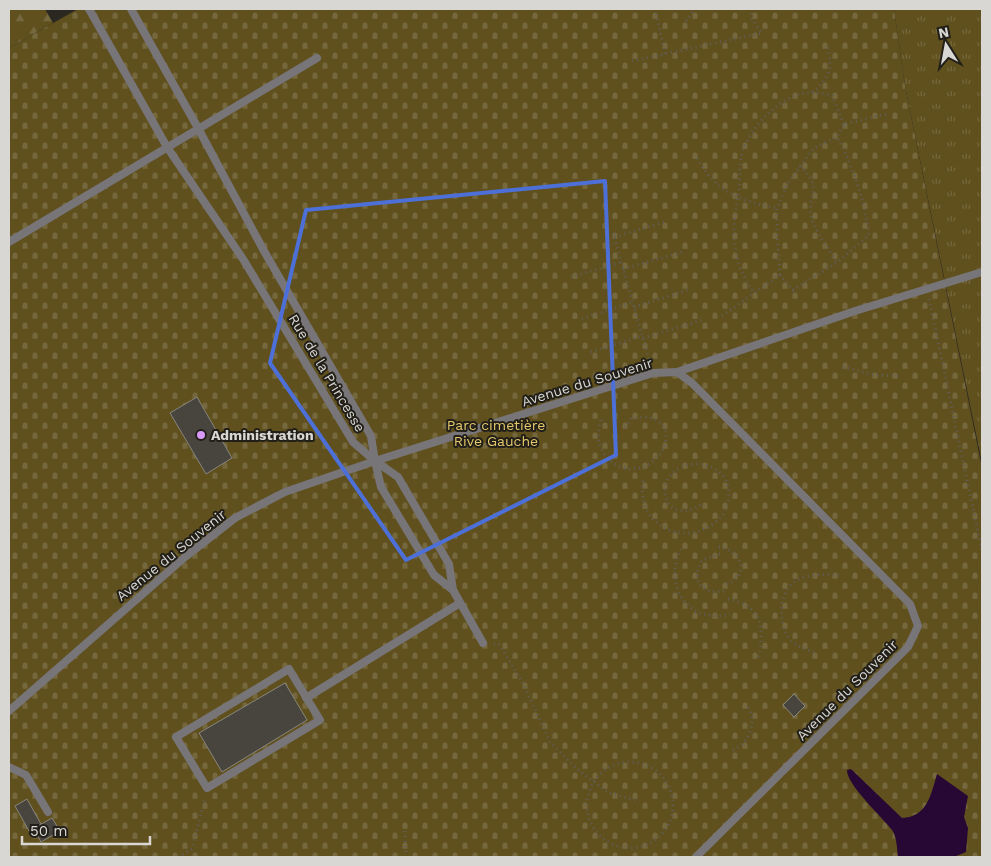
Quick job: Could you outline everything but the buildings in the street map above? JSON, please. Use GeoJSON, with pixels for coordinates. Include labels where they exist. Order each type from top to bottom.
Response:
{"type":"FeatureCollection","features":[{"type":"Feature","properties":{"kind":"lane","name":"Rue de la Princesse"},"geometry":{"type":"LineString","coordinates":[[89,9],[167,147],[243,259],[354,442],[375,461]]}},
{"type":"Feature","properties":{"kind":"lane","name":"Rue de la Princesse"},"geometry":{"type":"LineString","coordinates":[[132,9],[264,251],[371,436],[375,461]]}},
{"type":"Feature","properties":{"kind":"lane"},"geometry":{"type":"LineString","coordinates":[[9,242],[317,58]]}},
{"type":"Feature","properties":{"kind":"lane"},"geometry":{"type":"LineString","coordinates":[[677,372],[855,310],[982,272]]}},
{"type":"Feature","properties":{"kind":"lane","name":"Avenue du Souvenir"},"geometry":{"type":"LineString","coordinates":[[9,711],[185,557],[235,518],[285,492],[375,461],[653,373],[677,372],[692,383],[910,604],[918,626],[908,647],[696,857]]}},
{"type":"Feature","properties":{"kind":"lane"},"geometry":{"type":"LineString","coordinates":[[375,461],[381,487],[434,575],[453,590]]}},
{"type":"Feature","properties":{"kind":"lane"},"geometry":{"type":"LineString","coordinates":[[375,461],[398,477],[449,564],[453,590],[483,643]]}},
{"type":"Feature","properties":{"kind":"lane"},"geometry":{"type":"LineString","coordinates":[[306,698],[460,603]]}},
{"type":"Feature","properties":{"kind":"lane"},"geometry":{"type":"LineString","coordinates":[[289,669],[320,720],[207,788],[176,737],[289,669]]}},
{"type":"Feature","properties":{"kind":"lane"},"geometry":{"type":"LineString","coordinates":[[9,767],[26,775],[48,812]]}},
{"type":"Feature","properties":{"kind":"path"},"geometry":{"type":"LineString","coordinates":[[655,9],[665,54]]}},
{"type":"Feature","properties":{"kind":"path"},"geometry":{"type":"LineString","coordinates":[[686,21],[695,9]]}},
{"type":"Feature","properties":{"kind":"path"},"geometry":{"type":"LineString","coordinates":[[632,61],[762,33],[752,19],[751,9]]}},
{"type":"Feature","properties":{"kind":"path"},"geometry":{"type":"LineString","coordinates":[[812,92],[822,85],[830,74],[828,47]]}},
{"type":"Feature","properties":{"kind":"path"},"geometry":{"type":"LineString","coordinates":[[754,293],[742,275],[733,243],[743,150],[758,124],[776,107],[794,96],[812,92],[832,95],[844,124]]}},
{"type":"Feature","properties":{"kind":"path"},"geometry":{"type":"LineString","coordinates":[[837,137],[851,162],[863,198],[870,235],[836,262],[793,290],[780,275],[777,233],[778,208],[788,183],[814,148],[837,137],[844,124],[886,114]]}},
{"type":"Feature","properties":{"kind":"path"},"geometry":{"type":"LineString","coordinates":[[697,158],[705,174],[737,199],[778,208]]}},
{"type":"Feature","properties":{"kind":"path"},"geometry":{"type":"LineString","coordinates":[[800,166],[810,175],[815,185],[811,212],[813,222],[836,262]]}},
{"type":"Feature","properties":{"kind":"path"},"geometry":{"type":"LineString","coordinates":[[615,237],[665,222]]}},
{"type":"Feature","properties":{"kind":"path"},"geometry":{"type":"LineString","coordinates":[[613,233],[653,373]]}},
{"type":"Feature","properties":{"kind":"path"},"geometry":{"type":"LineString","coordinates":[[623,269],[683,252]]}},
{"type":"Feature","properties":{"kind":"path"},"geometry":{"type":"LineString","coordinates":[[571,277],[622,262]]}},
{"type":"Feature","properties":{"kind":"path"},"geometry":{"type":"LineString","coordinates":[[722,316],[780,275]]}},
{"type":"Feature","properties":{"kind":"path"},"geometry":{"type":"LineString","coordinates":[[582,319],[691,289]]}},
{"type":"Feature","properties":{"kind":"path"},"geometry":{"type":"LineString","coordinates":[[926,289],[982,550]]}},
{"type":"Feature","properties":{"kind":"path"},"geometry":{"type":"LineString","coordinates":[[590,352],[702,320]]}},
{"type":"Feature","properties":{"kind":"path"},"geometry":{"type":"LineString","coordinates":[[843,367],[875,375],[899,376]]}},
{"type":"Feature","properties":{"kind":"path"},"geometry":{"type":"LineString","coordinates":[[601,420],[598,431],[599,445],[607,458],[616,466],[630,469],[644,467],[658,457],[665,444],[666,434],[664,426],[656,419],[646,416],[632,418],[623,430]]}},
{"type":"Feature","properties":{"kind":"path"},"geometry":{"type":"LineString","coordinates":[[643,481],[641,493],[645,507],[654,522],[665,529],[686,534],[702,532],[722,516],[730,488],[725,477],[717,470],[704,464],[690,464],[674,472],[666,480],[664,491],[666,503],[674,509],[684,512],[692,511],[702,504]]}},
{"type":"Feature","properties":{"kind":"path"},"geometry":{"type":"LineString","coordinates":[[718,547],[728,548],[736,553],[740,562],[740,572],[736,579],[726,584]]}},
{"type":"Feature","properties":{"kind":"path"},"geometry":{"type":"LineString","coordinates":[[681,549],[675,560],[674,575],[682,600],[704,614],[730,616]]}},
{"type":"Feature","properties":{"kind":"path"},"geometry":{"type":"LineString","coordinates":[[720,554],[702,560],[697,569],[698,580],[703,588],[710,592],[727,592]]}},
{"type":"Feature","properties":{"kind":"path"},"geometry":{"type":"LineString","coordinates":[[814,652],[793,642],[786,631],[781,617],[783,602],[788,588],[798,580],[826,574],[839,575]]}},
{"type":"Feature","properties":{"kind":"path"},"geometry":{"type":"LineString","coordinates":[[728,599],[750,607],[762,627],[758,660]]}},
{"type":"Feature","properties":{"kind":"path"},"geometry":{"type":"LineString","coordinates":[[483,643],[500,644],[523,683],[550,742],[576,768],[607,792],[638,801]]}},
{"type":"Feature","properties":{"kind":"path"},"geometry":{"type":"LineString","coordinates":[[733,750],[749,735],[752,725],[752,713],[747,706]]}},
{"type":"Feature","properties":{"kind":"path"},"geometry":{"type":"LineString","coordinates":[[624,762],[637,762],[654,768],[667,782],[673,799],[672,817],[663,833],[650,843],[635,848],[619,847],[604,840],[593,828],[587,813],[587,796],[593,782],[612,765],[624,762]]}},
{"type":"Feature","properties":{"kind":"path"},"geometry":{"type":"LineString","coordinates":[[178,857],[192,849],[207,788]]}},
{"type":"Feature","properties":{"kind":"path"},"geometry":{"type":"LineString","coordinates":[[405,831],[406,857]]}},
{"type":"Feature","properties":{"kind":"highlighted area"},"geometry":{"type":"Polygon","coordinates":[[[605,181],[616,455],[406,560],[270,363],[306,210],[605,181]]]}},
{"type":"Feature","properties":{"kind":"green space"},"geometry":{"type":"Polygon","coordinates":[[[9,9],[45,9],[53,23],[9,48],[9,9]]]}},
{"type":"Feature","properties":{"kind":"green space","name":"Parc cimetière Rive Gauche"},"geometry":{"type":"Polygon","coordinates":[[[78,9],[894,9],[905,86],[982,468],[982,857],[9,857],[9,48],[78,9]]]}},
{"type":"Feature","properties":{"kind":"green space"},"geometry":{"type":"Polygon","coordinates":[[[894,9],[982,9],[982,463],[905,86],[894,9]]]}},
{"type":"Feature","properties":{"kind":"shaded area"},"geometry":{"type":"Polygon","coordinates":[[[851,769],[902,818],[917,814],[927,804],[937,774],[968,796],[964,817],[968,828],[966,852],[954,857],[898,857],[894,833],[852,784],[847,770],[851,769]]]}},
{"type":"Feature","properties":{"kind":"place","name":"Administration"},"geometry":{"type":"Point","coordinates":[201,435]}}]}
